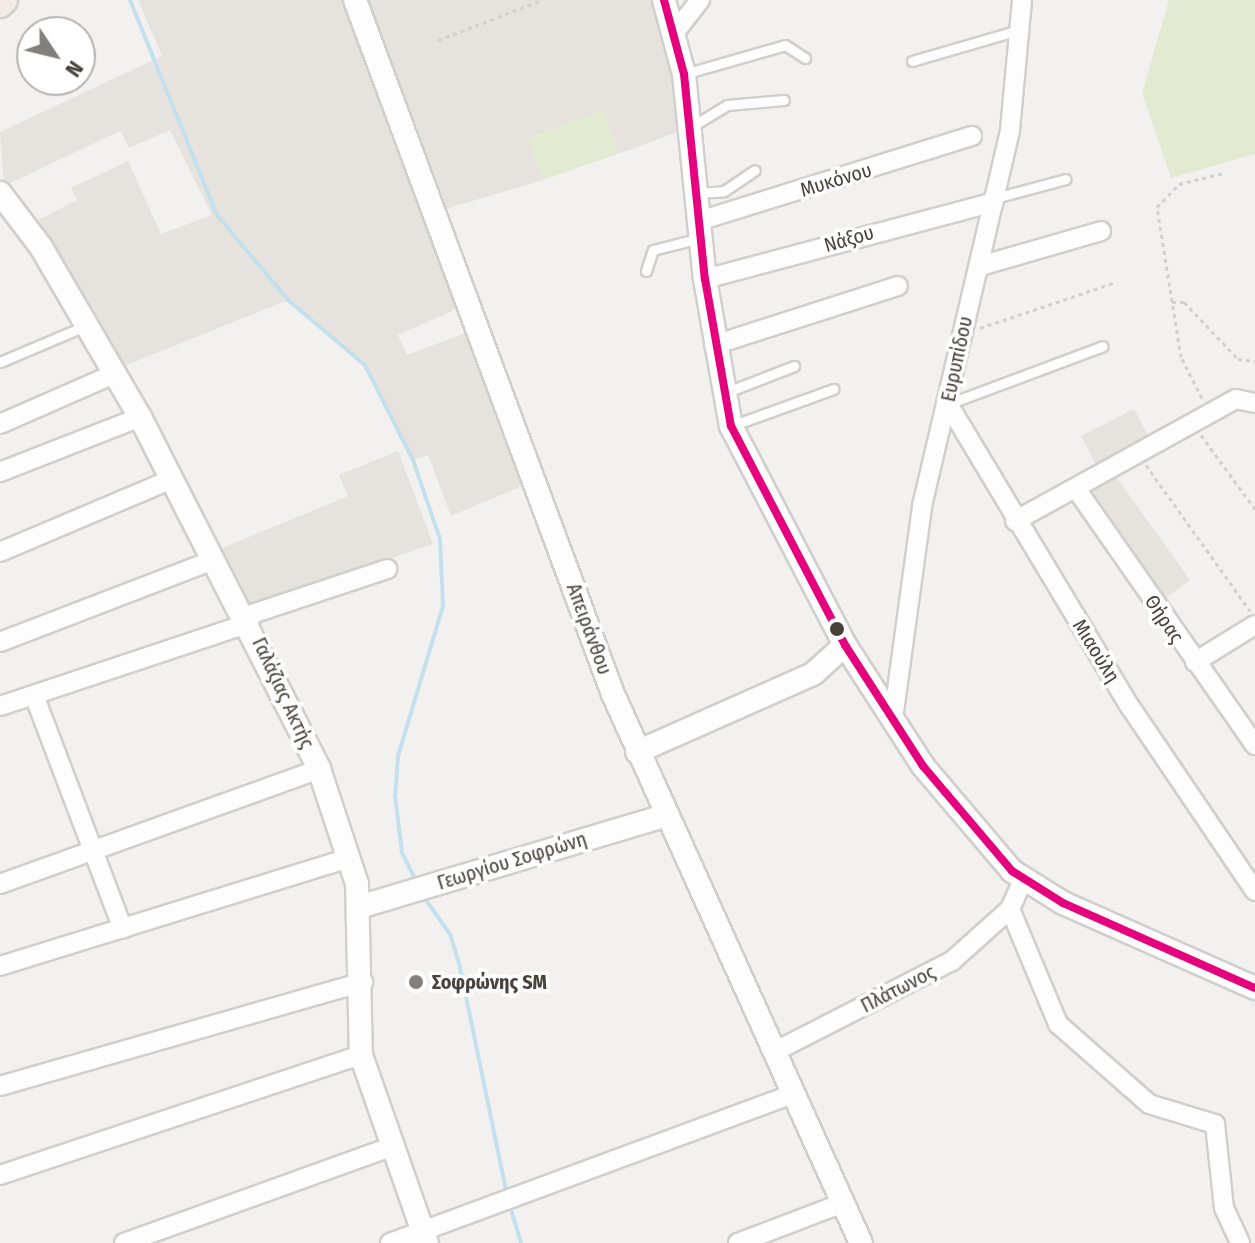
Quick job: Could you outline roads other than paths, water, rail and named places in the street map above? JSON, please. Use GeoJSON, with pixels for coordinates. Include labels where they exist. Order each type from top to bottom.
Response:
{"type":"FeatureCollection","features":[{"type":"Feature","properties":{"kind":"street","name":"Απειράνθου"},"geometry":{"type":"LineString","coordinates":[[355,0],[637,752],[861,1243]]}},
{"type":"Feature","properties":{"kind":"street"},"geometry":{"type":"LineString","coordinates":[[664,0],[684,74],[705,279],[714,345],[731,426],[845,645],[893,719],[976,835],[1023,880],[1255,988]]}},
{"type":"Feature","properties":{"kind":"street","name":"Ευρυπίδου"},"geometry":{"type":"LineString","coordinates":[[893,719],[922,506],[994,200],[1022,0]]}},
{"type":"Feature","properties":{"kind":"street"},"geometry":{"type":"LineString","coordinates":[[675,32],[704,2]]}},
{"type":"Feature","properties":{"kind":"street","name":"Μυκόνου"},"geometry":{"type":"LineString","coordinates":[[699,230],[972,136]]}},
{"type":"Feature","properties":{"kind":"street","name":"Γαλάζιας Ακτής"},"geometry":{"type":"LineString","coordinates":[[0,193],[88,324],[116,373],[248,619],[319,769],[349,858],[359,907],[363,982],[361,1055],[424,1237]]}},
{"type":"Feature","properties":{"kind":"street","name":"Νάξου"},"geometry":{"type":"LineString","coordinates":[[705,279],[994,200]]}},
{"type":"Feature","properties":{"kind":"street"},"geometry":{"type":"LineString","coordinates":[[980,266],[1101,231]]}},
{"type":"Feature","properties":{"kind":"street"},"geometry":{"type":"LineString","coordinates":[[714,345],[898,286]]}},
{"type":"Feature","properties":{"kind":"street"},"geometry":{"type":"LineString","coordinates":[[0,424],[116,373]]}},
{"type":"Feature","properties":{"kind":"street"},"geometry":{"type":"LineString","coordinates":[[1015,521],[1077,490],[1236,399],[1255,403]]}},
{"type":"Feature","properties":{"kind":"street","name":"Μιαούλη"},"geometry":{"type":"LineString","coordinates":[[948,404],[1015,521],[1255,891]]}},
{"type":"Feature","properties":{"kind":"street"},"geometry":{"type":"LineString","coordinates":[[0,472],[140,417]]}},
{"type":"Feature","properties":{"kind":"street"},"geometry":{"type":"LineString","coordinates":[[0,552],[172,479]]}},
{"type":"Feature","properties":{"kind":"street","name":"Θήρας"},"geometry":{"type":"LineString","coordinates":[[1077,490],[1255,745]]}},
{"type":"Feature","properties":{"kind":"street"},"geometry":{"type":"LineString","coordinates":[[0,642],[214,560]]}},
{"type":"Feature","properties":{"kind":"street"},"geometry":{"type":"LineString","coordinates":[[0,706],[387,569]]}},
{"type":"Feature","properties":{"kind":"street"},"geometry":{"type":"LineString","coordinates":[[1195,662],[1255,625]]}},
{"type":"Feature","properties":{"kind":"street"},"geometry":{"type":"LineString","coordinates":[[637,752],[813,674],[845,645]]}},
{"type":"Feature","properties":{"kind":"street"},"geometry":{"type":"LineString","coordinates":[[34,695],[90,853],[123,929]]}},
{"type":"Feature","properties":{"kind":"street"},"geometry":{"type":"LineString","coordinates":[[0,884],[319,769]]}},
{"type":"Feature","properties":{"kind":"street","name":"Γεωργίου Σοφρώνη"},"geometry":{"type":"LineString","coordinates":[[359,907],[664,816]]}},
{"type":"Feature","properties":{"kind":"street"},"geometry":{"type":"LineString","coordinates":[[0,966],[349,858]]}},
{"type":"Feature","properties":{"kind":"street"},"geometry":{"type":"LineString","coordinates":[[1023,880],[1010,909],[1037,981],[1074,1041],[1149,1104],[1215,1124],[1224,1208],[1240,1243]]}},
{"type":"Feature","properties":{"kind":"street","name":"Πλάτωνος"},"geometry":{"type":"LineString","coordinates":[[774,1052],[952,961],[1010,909]]}},
{"type":"Feature","properties":{"kind":"street"},"geometry":{"type":"LineString","coordinates":[[0,1086],[363,982]]}},
{"type":"Feature","properties":{"kind":"street"},"geometry":{"type":"LineString","coordinates":[[0,1175],[361,1055]]}},
{"type":"Feature","properties":{"kind":"street"},"geometry":{"type":"LineString","coordinates":[[390,1243],[424,1237],[793,1094]]}},
{"type":"Feature","properties":{"kind":"street"},"geometry":{"type":"LineString","coordinates":[[124,1243],[391,1147]]}},
{"type":"Feature","properties":{"kind":"street"},"geometry":{"type":"LineString","coordinates":[[738,1243],[843,1203]]}},
{"type":"Feature","properties":{"kind":"lane"},"geometry":{"type":"LineString","coordinates":[[912,61],[1019,30]]}},
{"type":"Feature","properties":{"kind":"lane"},"geometry":{"type":"LineString","coordinates":[[684,74],[785,45],[805,58]]}},
{"type":"Feature","properties":{"kind":"lane"},"geometry":{"type":"LineString","coordinates":[[691,127],[727,105],[784,100]]}},
{"type":"Feature","properties":{"kind":"lane"},"geometry":{"type":"LineString","coordinates":[[695,193],[724,191],[755,170]]}},
{"type":"Feature","properties":{"kind":"lane"},"geometry":{"type":"LineString","coordinates":[[994,200],[1066,179]]}},
{"type":"Feature","properties":{"kind":"lane"},"geometry":{"type":"LineString","coordinates":[[646,271],[653,250],[699,230]]}},
{"type":"Feature","properties":{"kind":"lane"},"geometry":{"type":"LineString","coordinates":[[0,362],[88,324]]}},
{"type":"Feature","properties":{"kind":"lane"},"geometry":{"type":"LineString","coordinates":[[948,404],[1103,346]]}},
{"type":"Feature","properties":{"kind":"lane"},"geometry":{"type":"LineString","coordinates":[[724,393],[794,366]]}},
{"type":"Feature","properties":{"kind":"lane"},"geometry":{"type":"LineString","coordinates":[[731,426],[833,389]]}},
{"type":"Feature","properties":{"kind":"waterway"},"geometry":{"type":"LineString","coordinates":[[130,0],[217,215],[288,300],[365,365],[413,460],[440,539],[443,606],[398,756],[395,795],[402,853],[414,877]]}},
{"type":"Feature","properties":{"kind":"waterway"},"geometry":{"type":"LineString","coordinates":[[423,896],[450,934],[459,963],[507,1195]]}},
{"type":"Feature","properties":{"kind":"waterway"},"geometry":{"type":"LineString","coordinates":[[509,1203],[521,1243]]}},
{"type":"Feature","properties":{"kind":"place","name":"Σοφρώνης SM"},"geometry":{"type":"Point","coordinates":[416,982]}}]}
